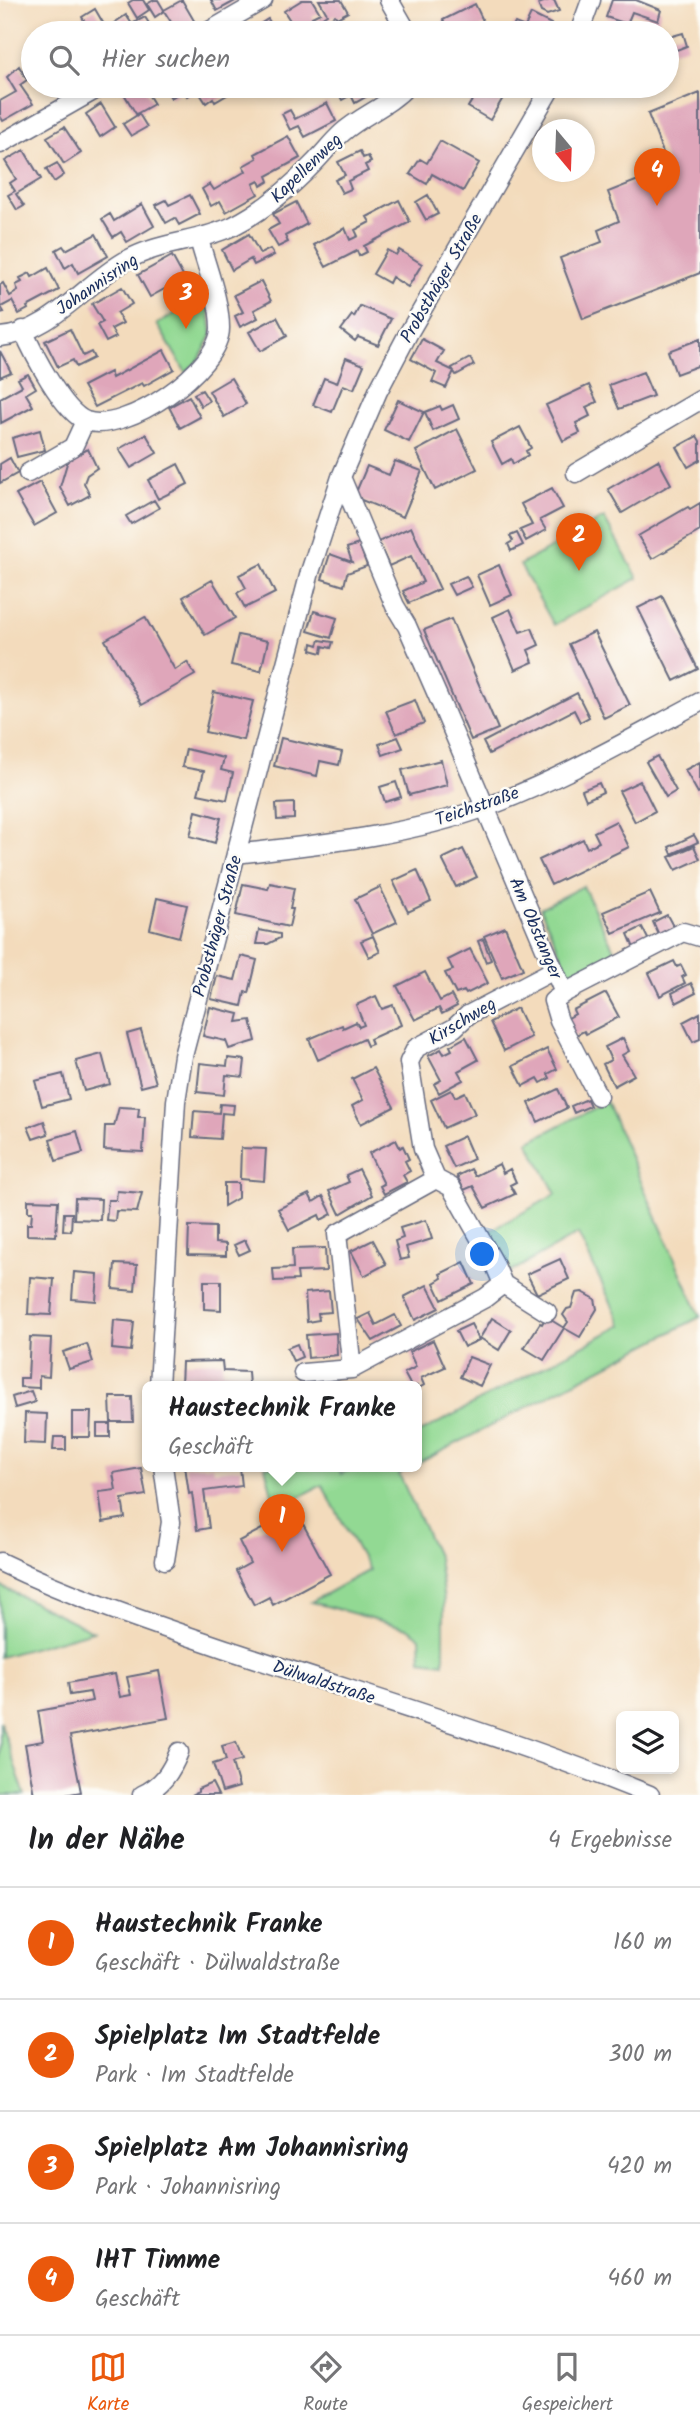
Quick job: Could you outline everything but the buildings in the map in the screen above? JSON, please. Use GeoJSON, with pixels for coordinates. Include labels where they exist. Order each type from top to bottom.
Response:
{"type":"FeatureCollection","features":[{"type":"Feature","properties":{"kind":"street"},"geometry":{"type":"LineString","coordinates":[[226,21],[263,0]]}},
{"type":"Feature","properties":{"kind":"street"},"geometry":{"type":"LineString","coordinates":[[389,0],[401,21]]}},
{"type":"Feature","properties":{"kind":"street"},"geometry":{"type":"LineString","coordinates":[[583,21],[591,0]]}},
{"type":"Feature","properties":{"kind":"street"},"geometry":{"type":"LineString","coordinates":[[0,144],[81,98]]}},
{"type":"Feature","properties":{"kind":"street","name":"Kapellenweg"},"geometry":{"type":"LineString","coordinates":[[199,239],[234,225],[268,205],[343,132],[394,98]]}},
{"type":"Feature","properties":{"kind":"street","name":"Probsthäger Straße"},"geometry":{"type":"LineString","coordinates":[[159,1381],[176,1101],[183,1056],[310,572],[341,477],[378,391],[408,334],[545,98]]}},
{"type":"Feature","properties":{"kind":"street"},"geometry":{"type":"LineString","coordinates":[[23,330],[35,358],[66,404],[85,421],[99,424],[125,418],[180,386],[201,367],[217,343],[220,328],[199,239]]}},
{"type":"Feature","properties":{"kind":"street","name":"Johannisring"},"geometry":{"type":"LineString","coordinates":[[0,337],[41,323],[125,261],[157,246],[199,239]]}},
{"type":"Feature","properties":{"kind":"street"},"geometry":{"type":"LineString","coordinates":[[576,473],[700,400]]}},
{"type":"Feature","properties":{"kind":"street"},"geometry":{"type":"LineString","coordinates":[[28,473],[73,447],[85,421]]}},
{"type":"Feature","properties":{"kind":"street"},"geometry":{"type":"LineString","coordinates":[[341,477],[485,807]]}},
{"type":"Feature","properties":{"kind":"street","name":"Teichstraße"},"geometry":{"type":"LineString","coordinates":[[236,854],[332,843],[408,829],[485,807],[592,759],[700,702]]}},
{"type":"Feature","properties":{"kind":"street","name":"Am Obstanger"},"geometry":{"type":"LineString","coordinates":[[485,807],[564,993],[683,932],[698,940]]}},
{"type":"Feature","properties":{"kind":"street","name":"Kirschweg"},"geometry":{"type":"LineString","coordinates":[[503,1284],[451,1187],[436,1179],[422,1149],[408,1062],[416,1048],[454,1028],[468,1015],[554,970]]}},
{"type":"Feature","properties":{"kind":"street"},"geometry":{"type":"LineString","coordinates":[[564,993],[553,1001],[559,1021],[598,1096]]}},
{"type":"Feature","properties":{"kind":"street"},"geometry":{"type":"LineString","coordinates":[[352,1369],[337,1234],[436,1179]]}},
{"type":"Feature","properties":{"kind":"street"},"geometry":{"type":"LineString","coordinates":[[303,1373],[352,1369],[485,1298],[503,1284],[547,1312]]}},
{"type":"Feature","properties":{"kind":"street"},"geometry":{"type":"LineString","coordinates":[[164,1472],[171,1522],[165,1560]]}},
{"type":"Feature","properties":{"kind":"street","name":"Dülwaldstraße"},"geometry":{"type":"LineString","coordinates":[[0,1562],[108,1608],[534,1751],[650,1795]]}},
{"type":"Feature","properties":{"kind":"street"},"geometry":{"type":"LineString","coordinates":[[142,1795],[153,1790],[170,1773],[179,1752]]}},
{"type":"Feature","properties":{"kind":"green space"},"geometry":{"type":"Polygon","coordinates":[[[207,295],[212,335],[199,360],[186,373],[157,324],[207,295]]]}},
{"type":"Feature","properties":{"kind":"green space"},"geometry":{"type":"Polygon","coordinates":[[[604,518],[638,578],[554,625],[520,565],[604,518]]]}},
{"type":"Feature","properties":{"kind":"green space"},"geometry":{"type":"Polygon","coordinates":[[[583,886],[618,958],[580,978],[572,978],[540,908],[583,886]]]}},
{"type":"Feature","properties":{"kind":"green space"},"geometry":{"type":"Polygon","coordinates":[[[606,1101],[700,1317],[422,1461],[422,1431],[622,1325],[578,1234],[507,1274],[486,1233],[556,1194],[528,1142],[606,1101]]]}},
{"type":"Feature","properties":{"kind":"green space"},"geometry":{"type":"Polygon","coordinates":[[[267,1472],[402,1472],[399,1474],[438,1558],[444,1601],[444,1663],[421,1660],[420,1637],[407,1628],[311,1602],[369,1570],[322,1485],[276,1509],[267,1472]]]}},
{"type":"Feature","properties":{"kind":"green space"},"geometry":{"type":"Polygon","coordinates":[[[0,1586],[93,1631],[0,1657],[0,1586]]]}},
{"type":"Feature","properties":{"kind":"green space"},"geometry":{"type":"Polygon","coordinates":[[[0,1721],[25,1795],[0,1795],[0,1721]]]}},
{"type":"Feature","properties":{"kind":"place","name":"IHT Timme"},"geometry":{"type":"Point","coordinates":[657,206]}},
{"type":"Feature","properties":{"kind":"place","name":"Spielplatz Am Johannisring"},"geometry":{"type":"Point","coordinates":[186,329]}},
{"type":"Feature","properties":{"kind":"place","name":"Spielplatz Im Stadtfelde"},"geometry":{"type":"Point","coordinates":[579,571]}},
{"type":"Feature","properties":{"kind":"place","name":"Haustechnik Franke"},"geometry":{"type":"Point","coordinates":[282,1552]}}]}
